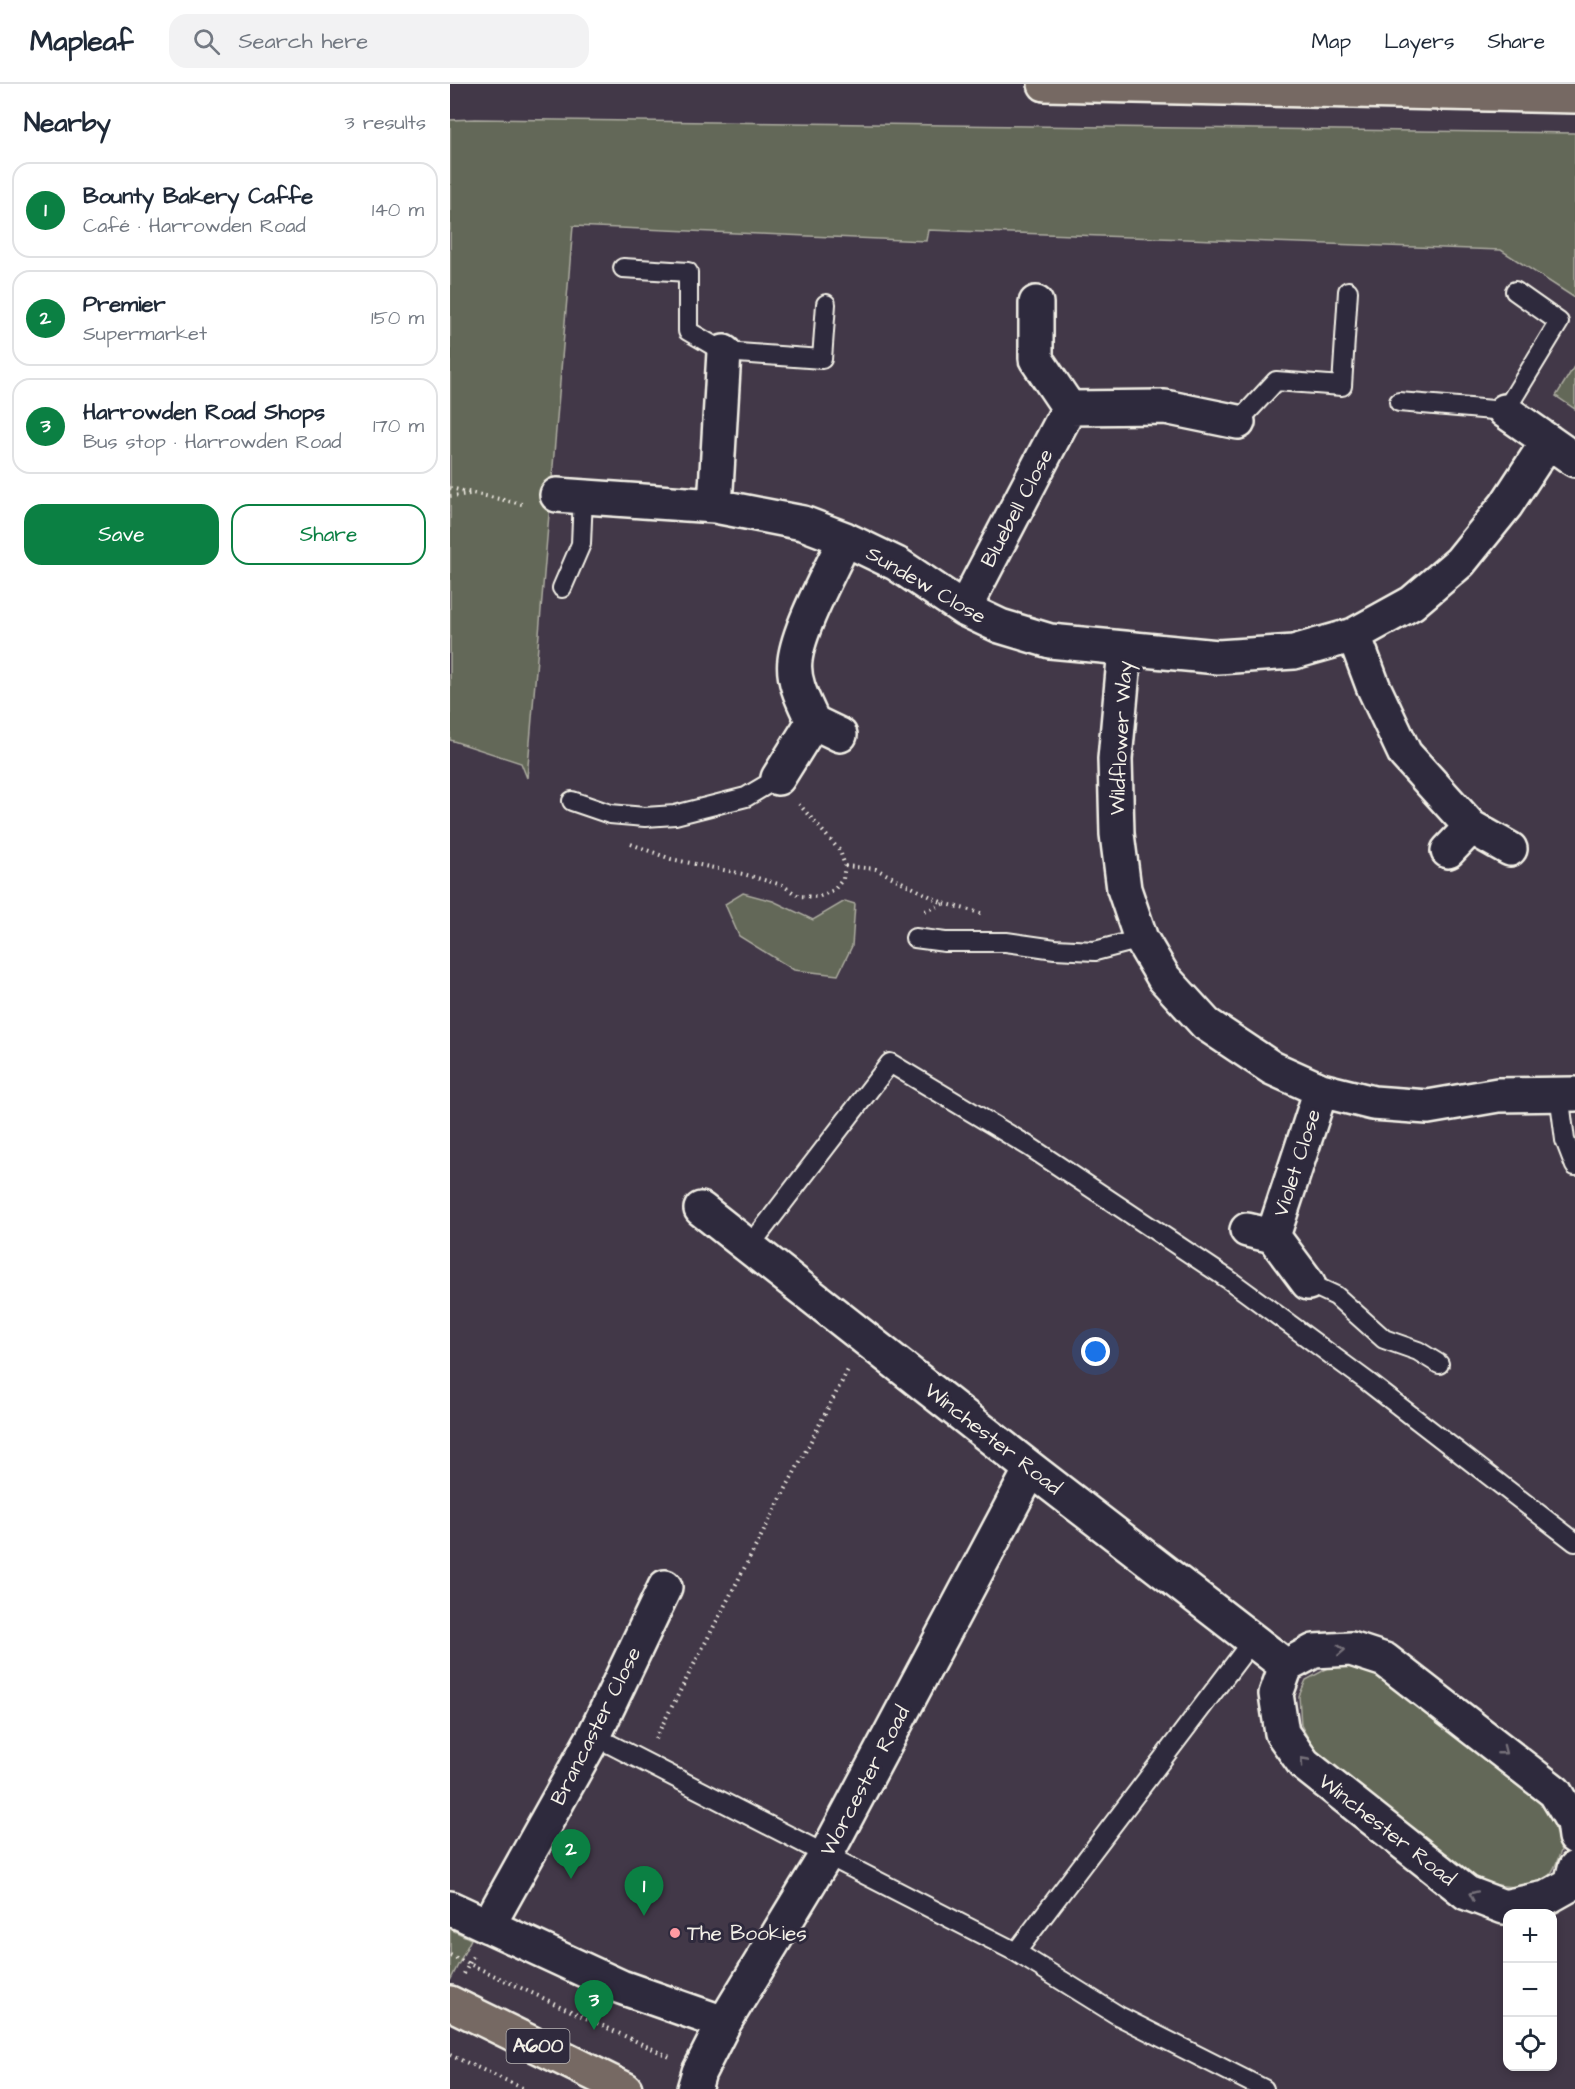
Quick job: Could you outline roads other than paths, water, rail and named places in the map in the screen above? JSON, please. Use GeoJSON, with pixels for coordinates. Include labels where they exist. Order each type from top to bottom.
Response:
{"type":"FeatureCollection","features":[{"type":"Feature","properties":{"kind":"main road"},"geometry":{"type":"LineString","coordinates":[[1045,84],[1575,96]]}},
{"type":"Feature","properties":{"kind":"main road","name":"A600"},"geometry":{"type":"LineString","coordinates":[[450,2003],[625,2089]]}},
{"type":"Feature","properties":{"kind":"street"},"geometry":{"type":"LineString","coordinates":[[1036,303],[1036,359],[1069,408],[1165,407],[1238,422]]}},
{"type":"Feature","properties":{"kind":"street"},"geometry":{"type":"LineString","coordinates":[[715,506],[724,352]]}},
{"type":"Feature","properties":{"kind":"street","name":"Bluebell Close"},"geometry":{"type":"LineString","coordinates":[[964,609],[1069,408]]}},
{"type":"Feature","properties":{"kind":"street"},"geometry":{"type":"LineString","coordinates":[[1505,411],[1575,460]]}},
{"type":"Feature","properties":{"kind":"street","name":"Sundew Close"},"geometry":{"type":"LineString","coordinates":[[570,496],[715,506],[803,523],[897,564],[964,609],[1000,626],[1050,641],[1218,657],[1272,654],[1294,652],[1354,635],[1412,603],[1460,562],[1506,505],[1548,441]]}},
{"type":"Feature","properties":{"kind":"street"},"geometry":{"type":"LineString","coordinates":[[778,778],[827,728],[798,690],[795,661],[803,630],[845,540]]}},
{"type":"Feature","properties":{"kind":"street"},"geometry":{"type":"LineString","coordinates":[[1354,635],[1373,686],[1405,754],[1471,827],[1510,849]]}},
{"type":"Feature","properties":{"kind":"street","name":"Wildflower Way"},"geometry":{"type":"LineString","coordinates":[[1125,649],[1115,759],[1117,834],[1124,889],[1141,939],[1164,978],[1206,1024],[1272,1068],[1321,1090],[1373,1103],[1428,1107],[1498,1095],[1567,1094]]}},
{"type":"Feature","properties":{"kind":"street"},"geometry":{"type":"LineString","coordinates":[[1448,851],[1471,827]]}},
{"type":"Feature","properties":{"kind":"street","name":"Violet Close"},"geometry":{"type":"LineString","coordinates":[[1308,1283],[1260,1233],[1321,1090]]}},
{"type":"Feature","properties":{"kind":"street","name":"Winchester Road"},"geometry":{"type":"LineString","coordinates":[[701,1209],[1286,1666],[1276,1694],[1282,1733],[1304,1764],[1467,1893],[1504,1907],[1546,1898],[1574,1879]]}},
{"type":"Feature","properties":{"kind":"street","name":"Worcester Road"},"geometry":{"type":"LineString","coordinates":[[694,2089],[699,2072],[724,2023],[826,1855],[1031,1469]]}},
{"type":"Feature","properties":{"kind":"street","name":"Brancaster Close"},"geometry":{"type":"LineString","coordinates":[[488,1926],[594,1736],[665,1587]]}},
{"type":"Feature","properties":{"kind":"street"},"geometry":{"type":"LineString","coordinates":[[1286,1666],[1314,1651],[1351,1649],[1385,1660],[1555,1792],[1573,1822],[1575,1836]]}},
{"type":"Feature","properties":{"kind":"street"},"geometry":{"type":"LineString","coordinates":[[450,1908],[621,1987],[724,2023]]}},
{"type":"Feature","properties":{"kind":"lane"},"geometry":{"type":"LineString","coordinates":[[623,268],[688,272],[688,331],[724,352],[822,359],[825,304]]}},
{"type":"Feature","properties":{"kind":"lane"},"geometry":{"type":"LineString","coordinates":[[1238,422],[1276,381],[1342,386],[1348,291]]}},
{"type":"Feature","properties":{"kind":"lane"},"geometry":{"type":"LineString","coordinates":[[1399,402],[1505,411],[1559,322],[1515,291]]}},
{"type":"Feature","properties":{"kind":"lane"},"geometry":{"type":"LineString","coordinates":[[562,588],[580,544],[570,496]]}},
{"type":"Feature","properties":{"kind":"lane"},"geometry":{"type":"LineString","coordinates":[[572,801],[610,814],[645,817],[675,815],[746,797],[778,778]]}},
{"type":"Feature","properties":{"kind":"lane"},"geometry":{"type":"LineString","coordinates":[[915,938],[945,942],[1006,942],[1055,949],[1095,951],[1141,939]]}},
{"type":"Feature","properties":{"kind":"lane"},"geometry":{"type":"LineString","coordinates":[[749,1247],[890,1063],[1030,1147],[1228,1279],[1368,1382],[1575,1542]]}},
{"type":"Feature","properties":{"kind":"lane"},"geometry":{"type":"LineString","coordinates":[[1567,1094],[1565,1140],[1575,1166]]}},
{"type":"Feature","properties":{"kind":"lane"},"geometry":{"type":"LineString","coordinates":[[1308,1283],[1336,1296],[1384,1339],[1418,1352],[1439,1364]]}},
{"type":"Feature","properties":{"kind":"lane"},"geometry":{"type":"LineString","coordinates":[[1016,1952],[1252,1641]]}},
{"type":"Feature","properties":{"kind":"lane"},"geometry":{"type":"LineString","coordinates":[[594,1736],[1016,1952],[1119,2016],[1264,2089]]}},
{"type":"Feature","properties":{"kind":"place","name":"Premier"},"geometry":{"type":"Point","coordinates":[571,1879]}},
{"type":"Feature","properties":{"kind":"place","name":"Bounty Bakery Caffe"},"geometry":{"type":"Point","coordinates":[644,1916]}},
{"type":"Feature","properties":{"kind":"place","name":"The Bookies"},"geometry":{"type":"Point","coordinates":[675,1933]}},
{"type":"Feature","properties":{"kind":"place","name":"Harrowden Road Shops"},"geometry":{"type":"Point","coordinates":[594,2030]}}]}
